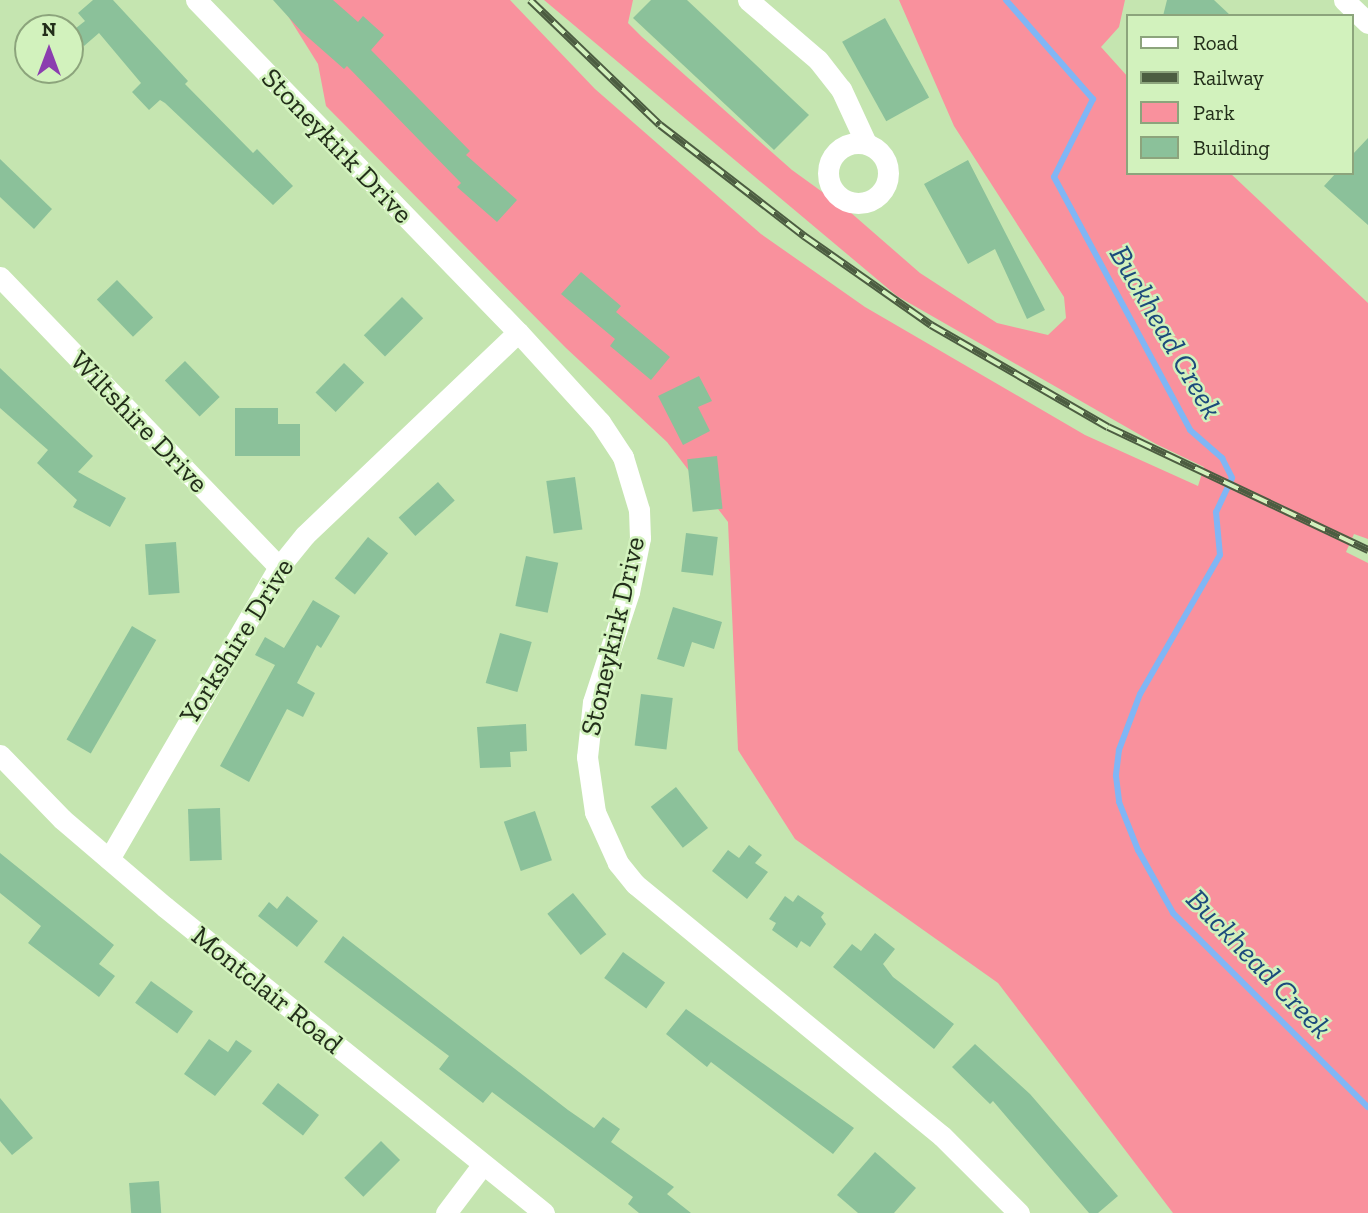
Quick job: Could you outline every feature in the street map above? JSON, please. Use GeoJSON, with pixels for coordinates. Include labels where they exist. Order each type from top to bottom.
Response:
{"type":"FeatureCollection","features":[{"type":"Feature","properties":{"kind":"street","name":"Stoneykirk Drive"},"geometry":{"type":"LineString","coordinates":[[196,0],[518,332],[616,444],[633,482],[639,510],[636,565],[588,729],[589,785],[605,838],[618,863],[635,884],[942,1136],[1019,1213]]}},
{"type":"Feature","properties":{"kind":"street"},"geometry":{"type":"LineString","coordinates":[[748,0],[818,60],[841,89],[865,141]]}},
{"type":"Feature","properties":{"kind":"street"},"geometry":{"type":"LineString","coordinates":[[766,0],[780,28]]}},
{"type":"Feature","properties":{"kind":"street"},"geometry":{"type":"LineString","coordinates":[[1344,0],[1368,23]]}},
{"type":"Feature","properties":{"kind":"street","name":"Wiltshire Drive"},"geometry":{"type":"LineString","coordinates":[[0,277],[279,567]]}},
{"type":"Feature","properties":{"kind":"street","name":"Yorkshire Drive"},"geometry":{"type":"LineString","coordinates":[[109,859],[279,567],[305,534],[518,332]]}},
{"type":"Feature","properties":{"kind":"street","name":"Montclair Road"},"geometry":{"type":"LineString","coordinates":[[0,755],[109,859],[544,1213]]}},
{"type":"Feature","properties":{"kind":"street"},"geometry":{"type":"LineString","coordinates":[[446,1213],[483,1164]]}},
{"type":"Feature","properties":{"kind":"green space"},"geometry":{"type":"Polygon","coordinates":[[[278,0],[510,0],[595,89],[761,234],[865,307],[1085,435],[1198,486],[1204,467],[1156,444],[897,296],[544,0],[633,0],[628,23],[792,170],[850,212],[920,273],[997,323],[1048,335],[1066,318],[1064,297],[954,126],[899,0],[1125,0],[1119,27],[1101,47],[1126,75],[1126,175],[1232,175],[1368,303],[1368,539],[1354,534],[1346,552],[1368,563],[1368,1213],[1173,1213],[998,983],[795,839],[738,750],[728,522],[667,442],[566,348],[326,106],[318,64],[278,0]]]}},
{"type":"Feature","properties":{"kind":"building"},"geometry":{"type":"Polygon","coordinates":[[[93,0],[113,0],[188,81],[185,84],[253,153],[257,149],[293,186],[273,205],[165,103],[160,100],[149,110],[132,92],[141,83],[99,33],[84,46],[84,14],[78,13],[93,0]]]}},
{"type":"Feature","properties":{"kind":"building"},"geometry":{"type":"Polygon","coordinates":[[[273,0],[333,0],[358,22],[363,16],[384,35],[371,50],[470,151],[466,155],[517,200],[497,222],[457,187],[461,183],[347,66],[344,69],[302,32],[273,0]]]}},
{"type":"Feature","properties":{"kind":"building"},"geometry":{"type":"Polygon","coordinates":[[[651,0],[687,0],[809,115],[774,150],[633,18],[651,0]]]}},
{"type":"Feature","properties":{"kind":"building"},"geometry":{"type":"Polygon","coordinates":[[[1167,0],[1214,0],[1229,14],[1164,14],[1167,0]]]}},
{"type":"Feature","properties":{"kind":"building"},"geometry":{"type":"Polygon","coordinates":[[[885,18],[929,98],[886,121],[842,42],[885,18]]]}},
{"type":"Feature","properties":{"kind":"building"},"geometry":{"type":"Polygon","coordinates":[[[1368,138],[1368,225],[1324,186],[1334,175],[1354,175],[1354,153],[1368,138]]]}},
{"type":"Feature","properties":{"kind":"building"},"geometry":{"type":"Polygon","coordinates":[[[0,159],[52,209],[34,229],[0,197],[0,159]]]}},
{"type":"Feature","properties":{"kind":"building"},"geometry":{"type":"Polygon","coordinates":[[[968,160],[1045,310],[1027,319],[995,249],[968,264],[924,184],[968,160]]]}},
{"type":"Feature","properties":{"kind":"building"},"geometry":{"type":"Polygon","coordinates":[[[581,272],[621,306],[616,312],[670,357],[651,380],[610,346],[615,339],[561,294],[581,272]]]}},
{"type":"Feature","properties":{"kind":"building"},"geometry":{"type":"Polygon","coordinates":[[[117,280],[153,317],[133,337],[97,299],[117,280]]]}},
{"type":"Feature","properties":{"kind":"building"},"geometry":{"type":"Polygon","coordinates":[[[402,297],[423,318],[385,356],[364,335],[402,297]]]}},
{"type":"Feature","properties":{"kind":"building"},"geometry":{"type":"Polygon","coordinates":[[[185,361],[220,397],[200,416],[165,380],[185,361]]]}},
{"type":"Feature","properties":{"kind":"building"},"geometry":{"type":"Polygon","coordinates":[[[344,363],[364,382],[336,412],[316,392],[344,363]]]}},
{"type":"Feature","properties":{"kind":"building"},"geometry":{"type":"Polygon","coordinates":[[[0,368],[93,456],[78,472],[126,498],[110,527],[73,507],[77,500],[37,463],[48,450],[0,408],[0,368]]]}},
{"type":"Feature","properties":{"kind":"building"},"geometry":{"type":"Polygon","coordinates":[[[699,376],[712,401],[698,407],[710,431],[683,445],[658,396],[699,376]]]}},
{"type":"Feature","properties":{"kind":"building"},"geometry":{"type":"Polygon","coordinates":[[[235,408],[278,408],[278,424],[300,424],[300,456],[235,456],[235,408]]]}},
{"type":"Feature","properties":{"kind":"building"},"geometry":{"type":"Polygon","coordinates":[[[717,456],[723,509],[693,512],[687,459],[717,456]]]}},
{"type":"Feature","properties":{"kind":"building"},"geometry":{"type":"Polygon","coordinates":[[[575,477],[582,529],[554,534],[546,481],[575,477]]]}},
{"type":"Feature","properties":{"kind":"building"},"geometry":{"type":"Polygon","coordinates":[[[438,482],[455,501],[415,536],[399,517],[438,482]]]}},
{"type":"Feature","properties":{"kind":"building"},"geometry":{"type":"Polygon","coordinates":[[[686,533],[718,537],[713,576],[681,572],[686,533]]]}},
{"type":"Feature","properties":{"kind":"building"},"geometry":{"type":"Polygon","coordinates":[[[368,537],[388,553],[355,595],[335,578],[368,537]]]}},
{"type":"Feature","properties":{"kind":"building"},"geometry":{"type":"Polygon","coordinates":[[[176,542],[180,593],[149,595],[145,544],[176,542]]]}},
{"type":"Feature","properties":{"kind":"building"},"geometry":{"type":"Polygon","coordinates":[[[526,556],[558,563],[548,613],[515,606],[526,556]]]}},
{"type":"Feature","properties":{"kind":"building"},"geometry":{"type":"Polygon","coordinates":[[[313,600],[340,616],[321,648],[317,645],[297,683],[315,693],[303,717],[287,709],[249,782],[220,766],[275,665],[255,655],[265,637],[284,648],[313,600]]]}},
{"type":"Feature","properties":{"kind":"building"},"geometry":{"type":"Polygon","coordinates":[[[673,607],[722,622],[714,649],[692,642],[684,667],[657,659],[673,607]]]}},
{"type":"Feature","properties":{"kind":"building"},"geometry":{"type":"Polygon","coordinates":[[[132,626],[156,640],[91,753],[66,739],[132,626]]]}},
{"type":"Feature","properties":{"kind":"building"},"geometry":{"type":"Polygon","coordinates":[[[500,633],[532,642],[517,692],[486,683],[500,633]]]}},
{"type":"Feature","properties":{"kind":"building"},"geometry":{"type":"Polygon","coordinates":[[[641,694],[673,698],[666,750],[635,746],[641,694]]]}},
{"type":"Feature","properties":{"kind":"building"},"geometry":{"type":"Polygon","coordinates":[[[526,724],[527,751],[510,752],[511,767],[480,768],[477,727],[526,724]]]}},
{"type":"Feature","properties":{"kind":"building"},"geometry":{"type":"Polygon","coordinates":[[[676,787],[708,828],[683,848],[651,807],[676,787]]]}},
{"type":"Feature","properties":{"kind":"building"},"geometry":{"type":"Polygon","coordinates":[[[220,808],[222,860],[190,861],[188,809],[220,808]]]}},
{"type":"Feature","properties":{"kind":"building"},"geometry":{"type":"Polygon","coordinates":[[[535,811],[552,860],[521,871],[504,822],[535,811]]]}},
{"type":"Feature","properties":{"kind":"building"},"geometry":{"type":"Polygon","coordinates":[[[749,845],[762,855],[755,863],[768,872],[747,899],[712,871],[728,850],[739,858],[749,845]]]}},
{"type":"Feature","properties":{"kind":"building"},"geometry":{"type":"Polygon","coordinates":[[[0,853],[114,945],[99,964],[115,976],[99,997],[28,943],[41,926],[0,893],[0,853]]]}},
{"type":"Feature","properties":{"kind":"building"},"geometry":{"type":"Polygon","coordinates":[[[573,893],[606,934],[581,955],[547,914],[573,893]]]}},
{"type":"Feature","properties":{"kind":"building"},"geometry":{"type":"Polygon","coordinates":[[[798,895],[824,913],[821,917],[826,924],[810,947],[801,941],[797,948],[772,930],[776,923],[769,919],[785,896],[793,902],[798,895]]]}},
{"type":"Feature","properties":{"kind":"building"},"geometry":{"type":"Polygon","coordinates":[[[287,896],[318,921],[297,947],[258,916],[269,902],[277,909],[287,896]]]}},
{"type":"Feature","properties":{"kind":"building"},"geometry":{"type":"Polygon","coordinates":[[[875,933],[895,949],[883,964],[893,977],[954,1024],[934,1049],[833,967],[852,944],[861,951],[875,933]]]}},
{"type":"Feature","properties":{"kind":"building"},"geometry":{"type":"Polygon","coordinates":[[[343,936],[568,1110],[594,1128],[603,1117],[620,1129],[611,1142],[674,1187],[667,1194],[691,1213],[639,1213],[628,1204],[633,1197],[492,1092],[483,1103],[439,1069],[449,1056],[324,962],[343,936]]]}},
{"type":"Feature","properties":{"kind":"building"},"geometry":{"type":"Polygon","coordinates":[[[623,952],[665,983],[646,1008],[604,978],[623,952]]]}},
{"type":"Feature","properties":{"kind":"building"},"geometry":{"type":"Polygon","coordinates":[[[151,981],[193,1012],[177,1033],[135,1003],[151,981]]]}},
{"type":"Feature","properties":{"kind":"building"},"geometry":{"type":"Polygon","coordinates":[[[686,1009],[854,1128],[833,1154],[711,1062],[707,1067],[666,1034],[686,1009]]]}},
{"type":"Feature","properties":{"kind":"building"},"geometry":{"type":"Polygon","coordinates":[[[209,1039],[228,1052],[236,1040],[252,1051],[215,1096],[184,1074],[209,1039]]]}},
{"type":"Feature","properties":{"kind":"building"},"geometry":{"type":"Polygon","coordinates":[[[975,1044],[1030,1094],[1118,1196],[1098,1213],[1089,1213],[993,1101],[990,1104],[952,1067],[975,1044]]]}},
{"type":"Feature","properties":{"kind":"building"},"geometry":{"type":"Polygon","coordinates":[[[278,1083],[319,1115],[303,1136],[262,1103],[278,1083]]]}},
{"type":"Feature","properties":{"kind":"building"},"geometry":{"type":"Polygon","coordinates":[[[0,1098],[33,1138],[12,1155],[0,1141],[0,1098]]]}},
{"type":"Feature","properties":{"kind":"building"},"geometry":{"type":"Polygon","coordinates":[[[381,1141],[400,1160],[363,1197],[344,1178],[381,1141]]]}},
{"type":"Feature","properties":{"kind":"building"},"geometry":{"type":"Polygon","coordinates":[[[875,1152],[916,1188],[894,1213],[858,1213],[837,1195],[875,1152]]]}},
{"type":"Feature","properties":{"kind":"building"},"geometry":{"type":"Polygon","coordinates":[[[159,1181],[161,1213],[131,1213],[129,1183],[159,1181]]]}},
{"type":"Feature","properties":{"kind":"waterway","name":"Buckhead Creek"},"geometry":{"type":"LineString","coordinates":[[1006,0],[1093,99],[1054,177],[1190,430],[1222,458],[1232,478],[1216,512],[1220,555],[1140,694],[1119,750],[1116,776],[1119,802],[1138,850],[1173,913],[1368,1107]]}},
{"type":"Feature","properties":{"kind":"railway"},"geometry":{"type":"LineString","coordinates":[[530,0],[660,125],[804,236],[931,325],[1108,427],[1368,550]]}}]}
